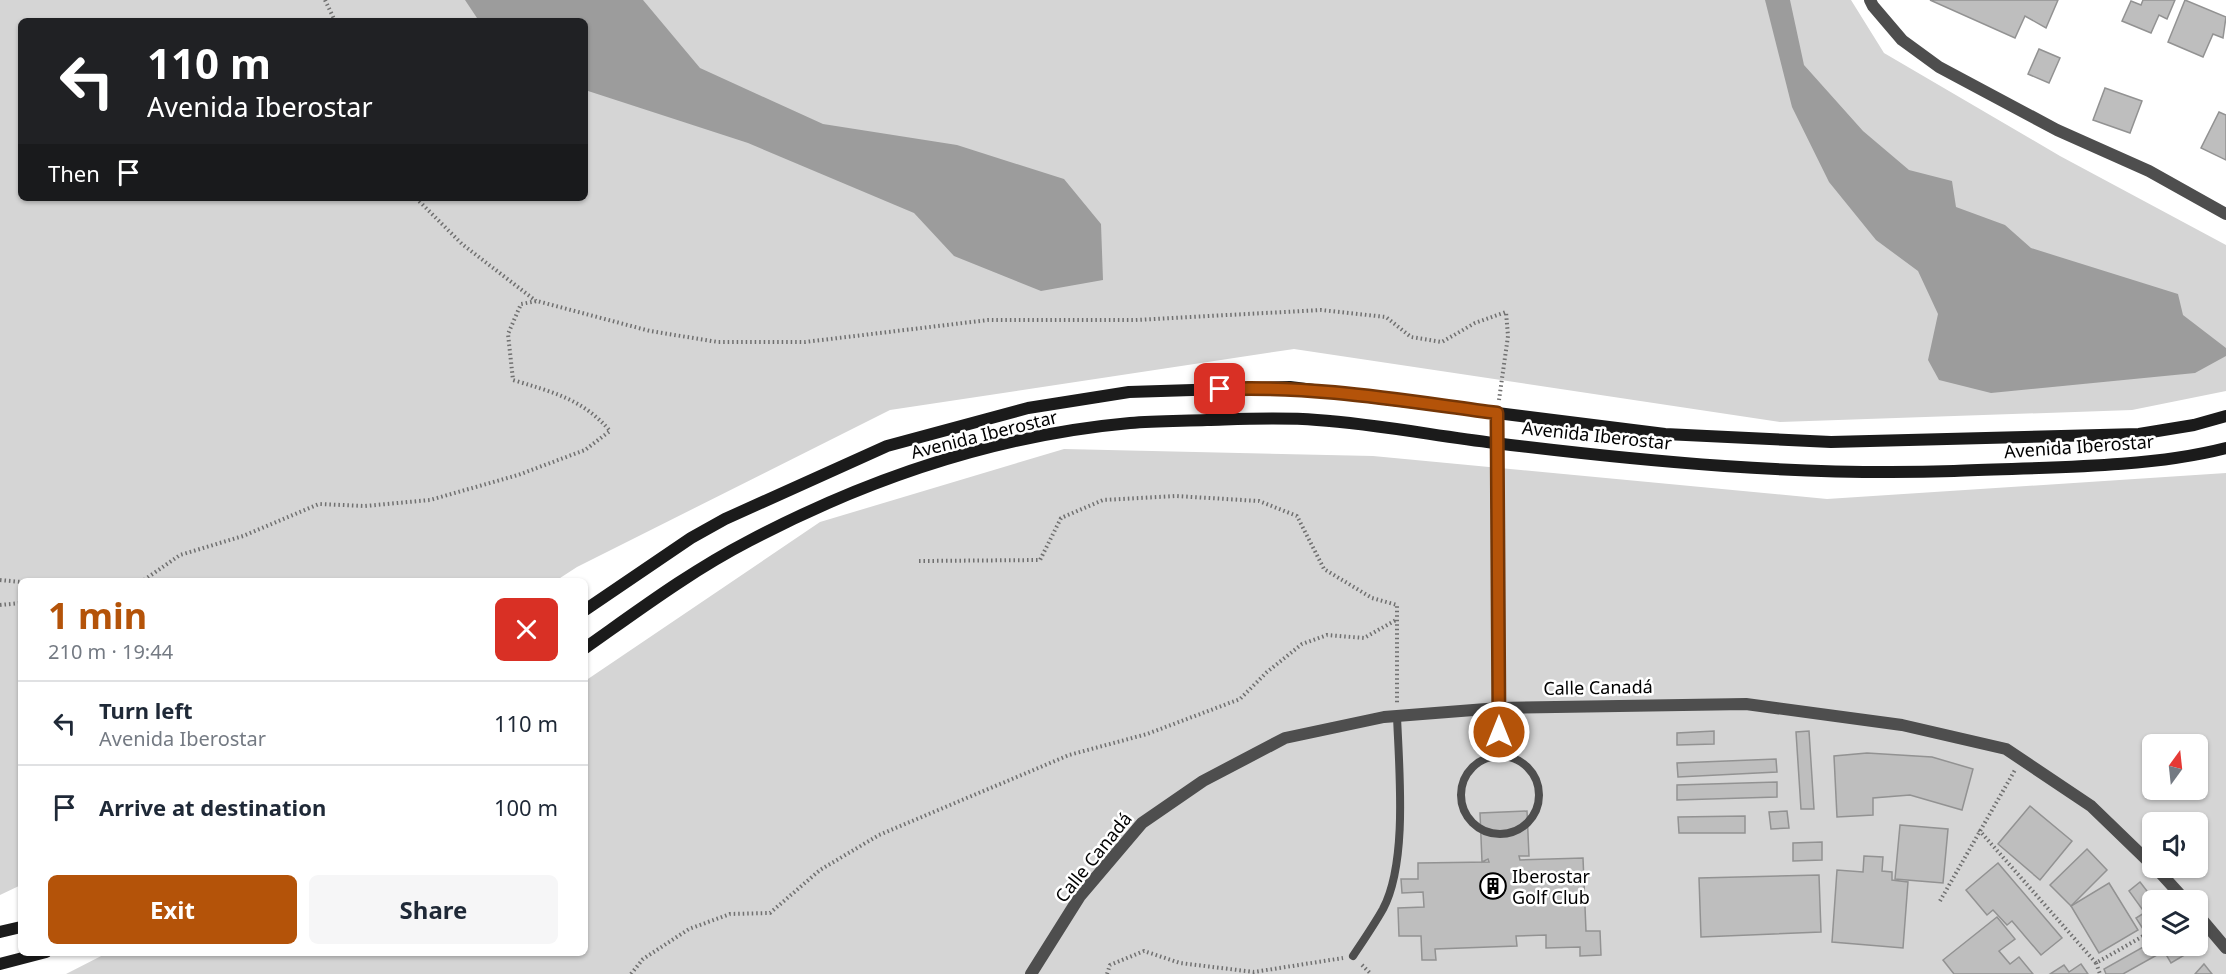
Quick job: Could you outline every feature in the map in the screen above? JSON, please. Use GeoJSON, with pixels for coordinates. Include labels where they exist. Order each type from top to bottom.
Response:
{"type":"FeatureCollection","features":[{"type":"Feature","properties":{"kind":"street"},"geometry":{"type":"LineString","coordinates":[[1870,0],[1902,40],[1939,67],[2057,130],[2149,171],[2226,214]]}},
{"type":"Feature","properties":{"kind":"street","name":"Avenida Iberostar"},"geometry":{"type":"LineString","coordinates":[[588,608],[691,538],[725,519],[887,446],[1028,408],[1130,392],[1290,387],[1665,434],[1831,442],[2139,434],[2194,426],[2226,416]]}},
{"type":"Feature","properties":{"kind":"street"},"geometry":{"type":"LineString","coordinates":[[1497,413],[1499,755]]}},
{"type":"Feature","properties":{"kind":"street","name":"Avenida Iberostar"},"geometry":{"type":"LineString","coordinates":[[588,646],[680,581],[751,540],[853,491],[955,456],[1030,437],[1133,422],[1303,419],[1361,424],[1496,443],[1769,471],[1836,473],[2067,466],[2183,457],[2226,448]]}},
{"type":"Feature","properties":{"kind":"street","name":"Calle Canadá"},"geometry":{"type":"LineString","coordinates":[[1030,974],[1080,896],[1142,823],[1203,781],[1285,738],[1397,716],[1499,708],[1746,704],[1902,724],[2006,749],[2091,806],[2142,855]]}},
{"type":"Feature","properties":{"kind":"street","name":"Calle Canadá"},"geometry":{"type":"LineString","coordinates":[[2165,878],[2176,890]]}},
{"type":"Feature","properties":{"kind":"street"},"geometry":{"type":"LineString","coordinates":[[2208,927],[2226,948]]}},
{"type":"Feature","properties":{"kind":"street"},"geometry":{"type":"LineString","coordinates":[[0,932],[18,928]]}},
{"type":"Feature","properties":{"kind":"street"},"geometry":{"type":"LineString","coordinates":[[0,964],[31,956]]}},
{"type":"Feature","properties":{"kind":"lane"},"geometry":{"type":"LineString","coordinates":[[1353,956],[1384,908],[1396,865],[1400,800],[1397,716]]}},
{"type":"Feature","properties":{"kind":"lane"},"geometry":{"type":"LineString","coordinates":[[1499,755],[1512,758],[1528,768],[1538,784],[1540,796],[1531,820],[1522,828],[1510,833],[1497,834],[1485,831],[1473,824],[1465,813],[1461,788],[1466,775],[1475,765],[1499,755]]}},
{"type":"Feature","properties":{"kind":"path"},"geometry":{"type":"LineString","coordinates":[[325,0],[334,18]]}},
{"type":"Feature","properties":{"kind":"path"},"geometry":{"type":"LineString","coordinates":[[419,201],[462,244],[537,301],[650,331],[718,342],[805,342],[988,320],[1135,320],[1321,310],[1386,317],[1411,337],[1442,342],[1475,323],[1506,312],[1508,336],[1497,413]]}},
{"type":"Feature","properties":{"kind":"path"},"geometry":{"type":"LineString","coordinates":[[147,578],[180,555],[243,536],[319,504],[365,506],[430,500],[518,475],[585,450],[610,431],[602,422],[571,398],[513,380],[508,334],[521,304],[537,301]]}},
{"type":"Feature","properties":{"kind":"path"},"geometry":{"type":"LineString","coordinates":[[920,561],[1040,560],[1061,518],[1102,500],[1176,496],[1259,501],[1297,516],[1324,569],[1372,598],[1397,605],[1397,716]]}},
{"type":"Feature","properties":{"kind":"path"},"geometry":{"type":"LineString","coordinates":[[0,580],[18,582]]}},
{"type":"Feature","properties":{"kind":"path"},"geometry":{"type":"LineString","coordinates":[[0,605],[18,603]]}},
{"type":"Feature","properties":{"kind":"path"},"geometry":{"type":"LineString","coordinates":[[631,974],[643,959],[689,929],[730,914],[770,913],[820,870],[879,835],[1069,755],[1147,734],[1240,699],[1267,672],[1302,644],[1327,635],[1364,638],[1396,620]]}},
{"type":"Feature","properties":{"kind":"path"},"geometry":{"type":"LineString","coordinates":[[1940,902],[2021,759]]}},
{"type":"Feature","properties":{"kind":"path"},"geometry":{"type":"LineString","coordinates":[[1979,830],[2096,963],[2100,974]]}},
{"type":"Feature","properties":{"kind":"path"},"geometry":{"type":"LineString","coordinates":[[2096,963],[2142,937]]}},
{"type":"Feature","properties":{"kind":"path"},"geometry":{"type":"LineString","coordinates":[[1107,974],[1110,965],[1144,951],[1180,963],[1254,972],[1353,956]]}},
{"type":"Feature","properties":{"kind":"shaded area"},"geometry":{"type":"Polygon","coordinates":[[[0,0],[1851,0],[1884,53],[2060,156],[2226,245],[2226,391],[2132,410],[1780,422],[1294,349],[890,410],[577,567],[560,578],[18,578],[18,886],[0,895],[0,0]]]}},
{"type":"Feature","properties":{"kind":"shaded area"},"geometry":{"type":"Polygon","coordinates":[[[465,0],[643,0],[700,68],[823,124],[957,145],[1064,179],[1101,224],[1103,280],[1041,291],[954,256],[914,213],[748,143],[588,91],[588,18],[477,18],[465,0]]]}},
{"type":"Feature","properties":{"kind":"shaded area"},"geometry":{"type":"Polygon","coordinates":[[[1765,0],[1790,0],[1804,65],[1863,131],[1909,170],[1952,181],[1956,207],[2005,225],[2031,248],[2178,294],[2183,315],[2226,348],[2226,356],[2195,373],[1991,393],[1939,380],[1928,360],[1938,314],[1918,271],[1876,240],[1829,182],[1792,107],[1765,0]]]}},
{"type":"Feature","properties":{"kind":"shaded area"},"geometry":{"type":"Polygon","coordinates":[[[1064,449],[1373,456],[1827,499],[2226,473],[2226,974],[66,974],[101,956],[588,956],[588,679],[820,522],[1064,449]]]}},
{"type":"Feature","properties":{"kind":"building"},"geometry":{"type":"Polygon","coordinates":[[[1930,0],[2058,0],[2046,28],[2025,16],[2015,38],[1930,0]]]}},
{"type":"Feature","properties":{"kind":"building"},"geometry":{"type":"Polygon","coordinates":[[[2143,0],[2175,0],[2167,19],[2159,15],[2151,33],[2122,21],[2131,1],[2141,5],[2143,0]]]}},
{"type":"Feature","properties":{"kind":"building"},"geometry":{"type":"Polygon","coordinates":[[[2185,0],[2226,17],[2223,38],[2213,34],[2203,57],[2168,42],[2185,0]]]}},
{"type":"Feature","properties":{"kind":"building"},"geometry":{"type":"Polygon","coordinates":[[[2039,49],[2060,58],[2049,83],[2028,74],[2039,49]]]}},
{"type":"Feature","properties":{"kind":"building"},"geometry":{"type":"Polygon","coordinates":[[[2105,88],[2142,101],[2130,133],[2093,120],[2105,88]]]}},
{"type":"Feature","properties":{"kind":"building"},"geometry":{"type":"Polygon","coordinates":[[[2219,112],[2226,115],[2226,160],[2201,148],[2219,112]]]}},
{"type":"Feature","properties":{"kind":"building"},"geometry":{"type":"Polygon","coordinates":[[[1714,731],[1714,744],[1677,745],[1677,733],[1714,731]]]}},
{"type":"Feature","properties":{"kind":"building"},"geometry":{"type":"Polygon","coordinates":[[[1809,731],[1814,809],[1801,809],[1796,732],[1809,731]]]}},
{"type":"Feature","properties":{"kind":"building"},"geometry":{"type":"Polygon","coordinates":[[[1867,753],[1932,757],[1973,769],[1962,810],[1910,795],[1873,798],[1873,815],[1837,817],[1834,756],[1867,753]]]}},
{"type":"Feature","properties":{"kind":"building"},"geometry":{"type":"Polygon","coordinates":[[[1776,759],[1777,772],[1678,777],[1677,763],[1776,759]]]}},
{"type":"Feature","properties":{"kind":"building"},"geometry":{"type":"Polygon","coordinates":[[[1777,782],[1777,797],[1677,800],[1677,785],[1777,782]]]}},
{"type":"Feature","properties":{"kind":"building"},"geometry":{"type":"Polygon","coordinates":[[[2030,806],[2072,841],[2040,880],[1998,844],[2030,806]]]}},
{"type":"Feature","properties":{"kind":"building","name":"Iberostar Golf Club"},"geometry":{"type":"Polygon","coordinates":[[[1527,811],[1529,856],[1519,856],[1520,860],[1583,858],[1586,931],[1600,931],[1601,955],[1580,956],[1580,947],[1546,948],[1546,935],[1516,936],[1517,946],[1435,949],[1436,960],[1422,960],[1421,936],[1399,936],[1398,908],[1424,907],[1423,892],[1402,893],[1401,879],[1418,879],[1418,863],[1489,862],[1488,859],[1482,862],[1480,813],[1527,811]]]}},
{"type":"Feature","properties":{"kind":"building"},"geometry":{"type":"Polygon","coordinates":[[[1787,811],[1789,828],[1771,829],[1769,812],[1787,811]]]}},
{"type":"Feature","properties":{"kind":"building"},"geometry":{"type":"Polygon","coordinates":[[[1745,816],[1745,833],[1679,833],[1678,817],[1745,816]]]}},
{"type":"Feature","properties":{"kind":"building"},"geometry":{"type":"Polygon","coordinates":[[[1900,825],[1948,829],[1943,883],[1895,879],[1900,825]]]}},
{"type":"Feature","properties":{"kind":"building"},"geometry":{"type":"Polygon","coordinates":[[[1822,842],[1822,860],[1793,861],[1793,843],[1822,842]]]}},
{"type":"Feature","properties":{"kind":"building"},"geometry":{"type":"Polygon","coordinates":[[[2087,849],[2107,870],[2071,906],[2050,885],[2087,849]]]}},
{"type":"Feature","properties":{"kind":"building"},"geometry":{"type":"Polygon","coordinates":[[[1864,856],[1883,857],[1882,871],[1892,872],[1892,880],[1908,882],[1903,948],[1832,942],[1837,870],[1863,872],[1864,856]]]}},
{"type":"Feature","properties":{"kind":"building"},"geometry":{"type":"Polygon","coordinates":[[[1998,863],[2062,938],[2041,955],[2012,921],[2007,925],[1993,910],[1987,915],[1966,890],[1998,863]]]}},
{"type":"Feature","properties":{"kind":"building"},"geometry":{"type":"Polygon","coordinates":[[[1819,875],[1821,932],[1701,937],[1699,878],[1819,875]]]}},
{"type":"Feature","properties":{"kind":"building"},"geometry":{"type":"Polygon","coordinates":[[[2140,882],[2146,890],[2142,890],[2142,909],[2129,891],[2140,882]]]}},
{"type":"Feature","properties":{"kind":"building"},"geometry":{"type":"Polygon","coordinates":[[[2109,883],[2138,930],[2099,953],[2071,906],[2109,883]]]}},
{"type":"Feature","properties":{"kind":"building"},"geometry":{"type":"Polygon","coordinates":[[[2142,914],[2142,927],[2136,918],[2142,914]]]}},
{"type":"Feature","properties":{"kind":"building"},"geometry":{"type":"Polygon","coordinates":[[[1997,917],[2015,939],[1999,951],[2010,964],[2019,957],[2033,974],[1954,974],[1943,960],[1997,917]]]}},
{"type":"Feature","properties":{"kind":"building"},"geometry":{"type":"Polygon","coordinates":[[[2142,948],[2142,956],[2155,956],[2123,974],[2106,974],[2104,969],[2142,948]]]}},
{"type":"Feature","properties":{"kind":"building"},"geometry":{"type":"Polygon","coordinates":[[[2167,956],[2183,956],[2171,963],[2167,956]]]}},
{"type":"Feature","properties":{"kind":"building"},"geometry":{"type":"Polygon","coordinates":[[[2081,964],[2088,974],[2050,974],[2064,965],[2069,972],[2081,964]]]}},
{"type":"Feature","properties":{"kind":"building"},"geometry":{"type":"Polygon","coordinates":[[[2204,964],[2212,974],[2195,974],[2204,964]]]}},
{"type":"Feature","properties":{"kind":"place","name":"Iberostar Golf Club"},"geometry":{"type":"Point","coordinates":[1493,886]}},
{"type":"Feature","properties":{"kind":"route"},"geometry":{"type":"LineString","coordinates":[[1220,389],[1290,387],[1369,395],[1497,413],[1499,732]]}}]}
